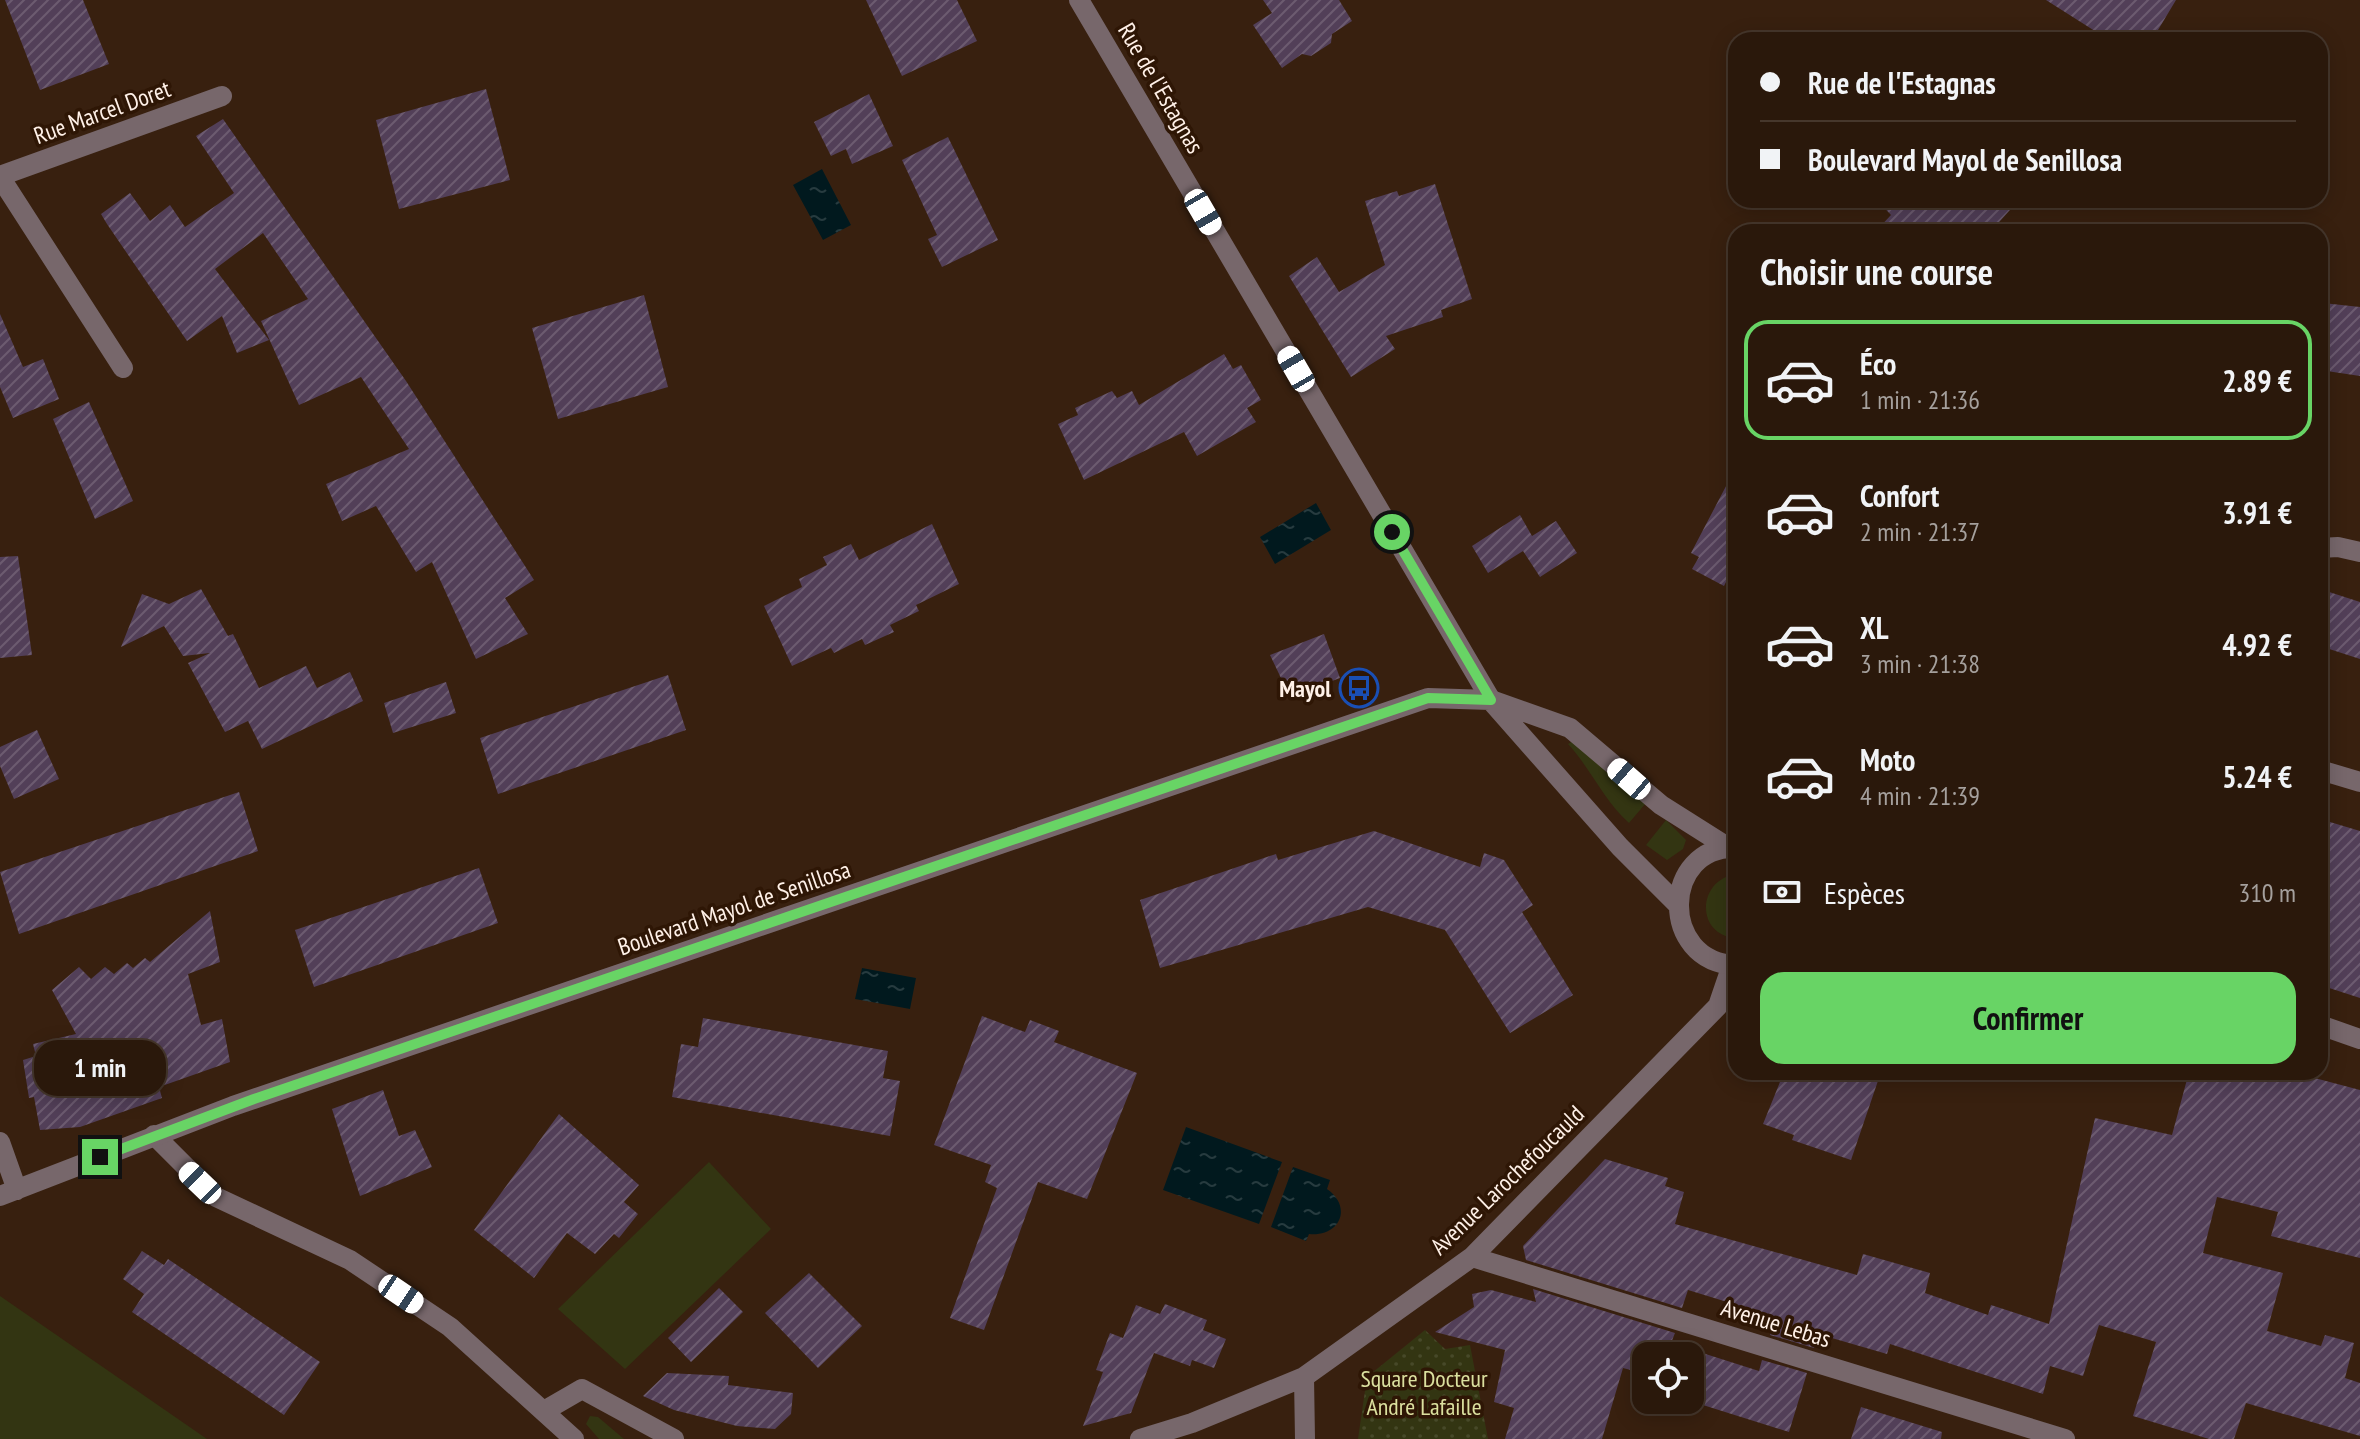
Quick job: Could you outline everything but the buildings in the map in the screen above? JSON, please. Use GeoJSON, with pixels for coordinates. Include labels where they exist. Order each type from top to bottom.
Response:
{"type":"FeatureCollection","features":[{"type":"Feature","properties":{"kind":"street","name":"Rue de l'Estagnas"},"geometry":{"type":"LineString","coordinates":[[1079,0],[1491,700]]}},
{"type":"Feature","properties":{"kind":"street","name":"Rue Marcel Doret"},"geometry":{"type":"LineString","coordinates":[[123,368],[0,176],[222,96]]}},
{"type":"Feature","properties":{"kind":"street"},"geometry":{"type":"LineString","coordinates":[[2328,549],[2360,552]]}},
{"type":"Feature","properties":{"kind":"street","name":"Boulevard Mayol de Senillosa"},"geometry":{"type":"LineString","coordinates":[[9,1193],[154,1135],[1428,698],[1491,700],[1570,728],[1661,805],[1728,846]]}},
{"type":"Feature","properties":{"kind":"street"},"geometry":{"type":"LineString","coordinates":[[1491,700],[1620,847],[1677,904]]}},
{"type":"Feature","properties":{"kind":"street"},"geometry":{"type":"LineString","coordinates":[[2328,772],[2360,782]]}},
{"type":"Feature","properties":{"kind":"street"},"geometry":{"type":"LineString","coordinates":[[1728,850],[1699,861],[1688,873],[1677,904],[1680,922],[1699,952],[1728,963]]}},
{"type":"Feature","properties":{"kind":"street","name":"Avenue Larochefoucauld"},"geometry":{"type":"LineString","coordinates":[[1140,1439],[1192,1423],[1304,1377],[1472,1257],[1718,1006],[1728,980]]}},
{"type":"Feature","properties":{"kind":"street"},"geometry":{"type":"LineString","coordinates":[[2328,1028],[2360,1039]]}},
{"type":"Feature","properties":{"kind":"street"},"geometry":{"type":"LineString","coordinates":[[154,1135],[216,1197],[350,1260],[450,1327],[574,1439]]}},
{"type":"Feature","properties":{"kind":"street"},"geometry":{"type":"LineString","coordinates":[[0,1142],[9,1193]]}},
{"type":"Feature","properties":{"kind":"street","name":"Avenue Lebas"},"geometry":{"type":"LineString","coordinates":[[1472,1257],[2065,1439]]}},
{"type":"Feature","properties":{"kind":"street"},"geometry":{"type":"LineString","coordinates":[[1304,1377],[1305,1439]]}},
{"type":"Feature","properties":{"kind":"street"},"geometry":{"type":"LineString","coordinates":[[544,1411],[582,1389],[674,1439]]}},
{"type":"Feature","properties":{"kind":"street"},"geometry":{"type":"LineString","coordinates":[[544,1411],[563,1439]]}},
{"type":"Feature","properties":{"kind":"green space"},"geometry":{"type":"Polygon","coordinates":[[[1573,741],[1646,803],[1629,823],[1612,805],[1568,744],[1573,741]]]}},
{"type":"Feature","properties":{"kind":"green space"},"geometry":{"type":"Polygon","coordinates":[[[1666,820],[1686,840],[1683,849],[1667,860],[1646,845],[1666,820]]]}},
{"type":"Feature","properties":{"kind":"green space"},"geometry":{"type":"Polygon","coordinates":[[[1728,876],[1728,936],[1713,928],[1706,907],[1708,896],[1728,876]]]}},
{"type":"Feature","properties":{"kind":"green space"},"geometry":{"type":"Polygon","coordinates":[[[709,1162],[771,1229],[625,1369],[558,1309],[709,1162]]]}},
{"type":"Feature","properties":{"kind":"green space"},"geometry":{"type":"Polygon","coordinates":[[[0,1296],[207,1439],[0,1439],[0,1296]]]}},
{"type":"Feature","properties":{"kind":"green space","name":"Square Docteur André Lafaille"},"geometry":{"type":"Polygon","coordinates":[[[1425,1330],[1445,1349],[1470,1345],[1488,1439],[1358,1439],[1367,1377],[1425,1330]]]}},
{"type":"Feature","properties":{"kind":"green space"},"geometry":{"type":"Polygon","coordinates":[[[590,1416],[598,1417],[624,1439],[599,1439],[586,1424],[590,1416]]]}},
{"type":"Feature","properties":{"kind":"water"},"geometry":{"type":"Polygon","coordinates":[[[822,169],[851,225],[823,240],[793,185],[822,169]]]}},
{"type":"Feature","properties":{"kind":"water"},"geometry":{"type":"Polygon","coordinates":[[[1316,503],[1331,530],[1275,564],[1260,537],[1316,503]]]}},
{"type":"Feature","properties":{"kind":"water"},"geometry":{"type":"Polygon","coordinates":[[[862,968],[916,978],[910,1009],[855,999],[862,968]]]}},
{"type":"Feature","properties":{"kind":"water"},"geometry":{"type":"Polygon","coordinates":[[[1186,1127],[1282,1162],[1259,1224],[1163,1190],[1186,1127]]]}},
{"type":"Feature","properties":{"kind":"water"},"geometry":{"type":"Polygon","coordinates":[[[1293,1167],[1330,1180],[1327,1189],[1340,1204],[1341,1212],[1335,1226],[1320,1234],[1309,1234],[1306,1241],[1271,1227],[1293,1167]]]}},
{"type":"Feature","properties":{"kind":"place","name":"Mayol"},"geometry":{"type":"Point","coordinates":[1359,688]}},
{"type":"Feature","properties":{"kind":"route"},"geometry":{"type":"LineString","coordinates":[[100,1157],[254,1099],[1428,698],[1491,700],[1392,532]]}}]}
